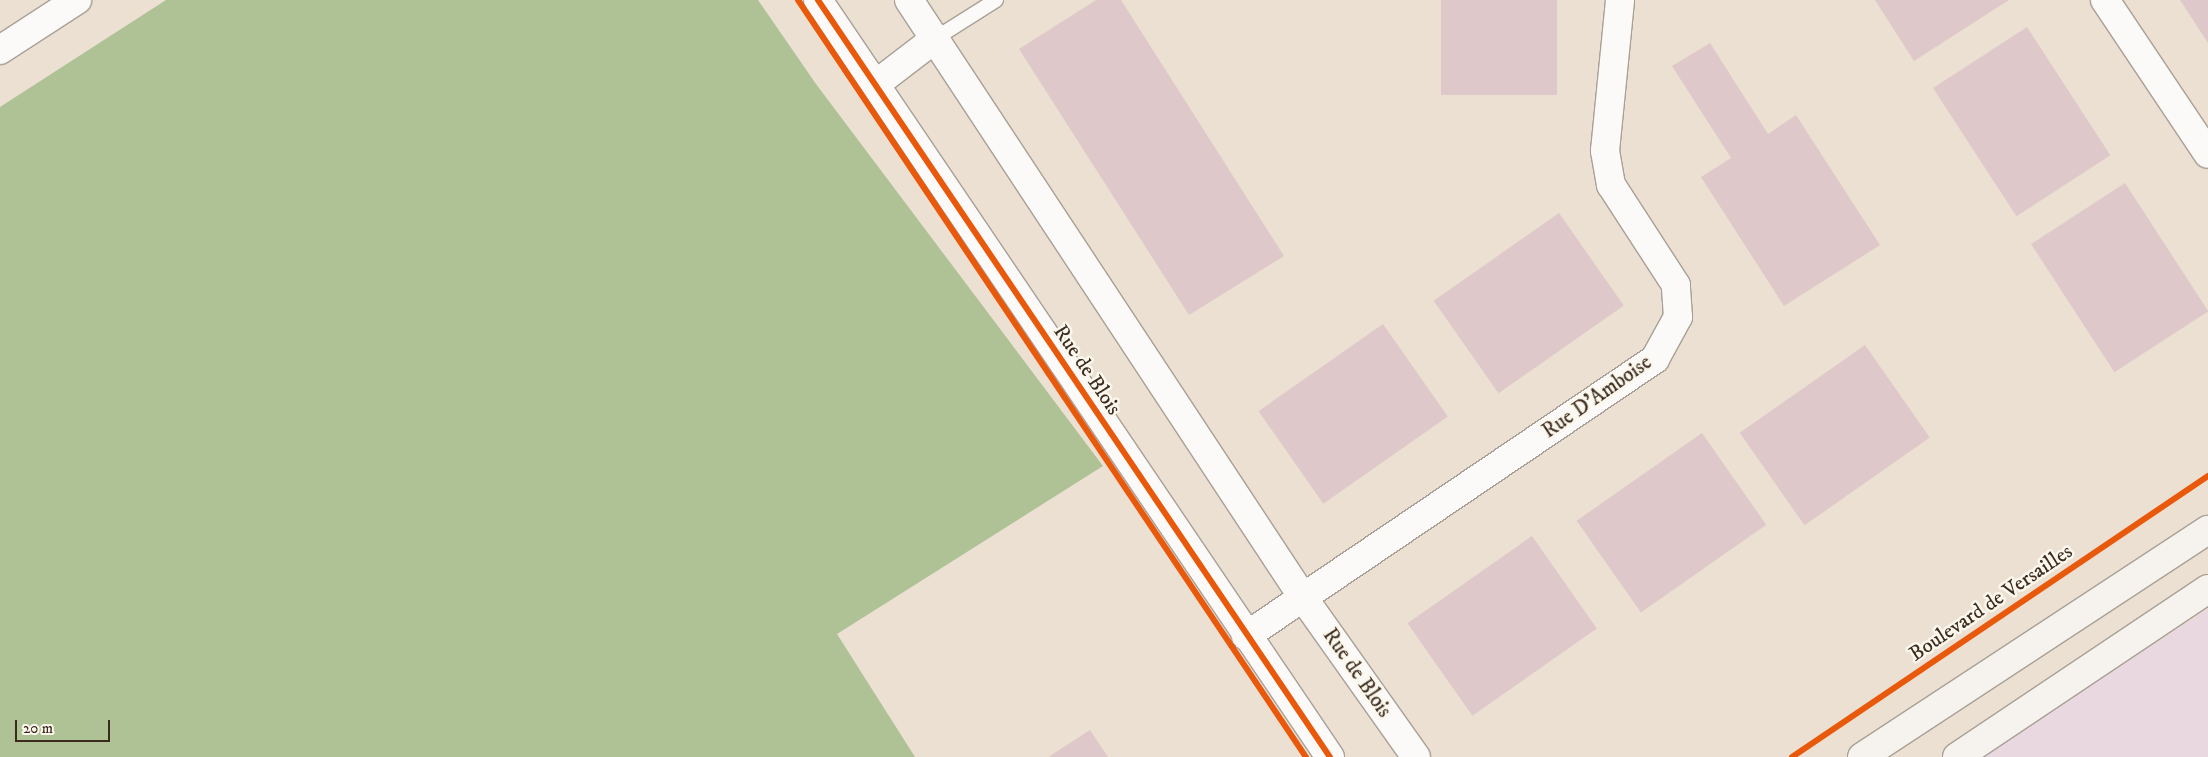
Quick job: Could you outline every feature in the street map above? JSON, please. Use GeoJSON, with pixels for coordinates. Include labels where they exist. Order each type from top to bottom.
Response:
{"type":"FeatureCollection","features":[{"type":"Feature","properties":{"kind":"street"},"geometry":{"type":"LineString","coordinates":[[0,50],[77,0]]}},
{"type":"Feature","properties":{"kind":"street","name":"Rue de Blois"},"geometry":{"type":"LineString","coordinates":[[818,0],[1246,636],[1330,757]]}},
{"type":"Feature","properties":{"kind":"street","name":"Rue de Blois"},"geometry":{"type":"LineString","coordinates":[[909,0],[936,38],[1302,596],[1416,757]]}},
{"type":"Feature","properties":{"kind":"street","name":"Rue D'Amboise"},"geometry":{"type":"LineString","coordinates":[[1246,636],[1302,596],[1655,359],[1678,317],[1676,284],[1611,185],[1605,151],[1620,0]]}},
{"type":"Feature","properties":{"kind":"street"},"geometry":{"type":"LineString","coordinates":[[2105,0],[2208,154]]}},
{"type":"Feature","properties":{"kind":"street"},"geometry":{"type":"LineString","coordinates":[[876,84],[936,38]]}},
{"type":"Feature","properties":{"kind":"street"},"geometry":{"type":"LineString","coordinates":[[1862,757],[2208,530]]}},
{"type":"Feature","properties":{"kind":"street"},"geometry":{"type":"LineString","coordinates":[[1957,757],[2208,589]]}},
{"type":"Feature","properties":{"kind":"lane"},"geometry":{"type":"LineString","coordinates":[[936,38],[996,0]]}},
{"type":"Feature","properties":{"kind":"shaded area"},"geometry":{"type":"Polygon","coordinates":[[[2208,609],[2208,757],[1980,757],[2208,609]]]}},
{"type":"Feature","properties":{"kind":"green space"},"geometry":{"type":"Polygon","coordinates":[[[166,0],[758,0],[816,84],[1103,466],[837,634],[915,757],[0,757],[0,107],[166,0]]]}},
{"type":"Feature","properties":{"kind":"building"},"geometry":{"type":"Polygon","coordinates":[[[1096,0],[1121,0],[1284,256],[1189,315],[1019,49],[1096,0]]]}},
{"type":"Feature","properties":{"kind":"building"},"geometry":{"type":"Polygon","coordinates":[[[1441,0],[1557,0],[1557,95],[1441,95],[1441,0]]]}},
{"type":"Feature","properties":{"kind":"building"},"geometry":{"type":"Polygon","coordinates":[[[1875,0],[2009,0],[1914,61],[1875,0]]]}},
{"type":"Feature","properties":{"kind":"building"},"geometry":{"type":"Polygon","coordinates":[[[2180,0],[2208,0],[2208,43],[2180,0]]]}},
{"type":"Feature","properties":{"kind":"building"},"geometry":{"type":"Polygon","coordinates":[[[2027,27],[2110,155],[2016,216],[1933,88],[2027,27]]]}},
{"type":"Feature","properties":{"kind":"building"},"geometry":{"type":"Polygon","coordinates":[[[1710,43],[1768,134],[1796,115],[1880,245],[1784,306],[1701,177],[1731,158],[1672,66],[1710,43]]]}},
{"type":"Feature","properties":{"kind":"building"},"geometry":{"type":"Polygon","coordinates":[[[2125,183],[2208,312],[2114,372],[2031,244],[2125,183]]]}},
{"type":"Feature","properties":{"kind":"building"},"geometry":{"type":"Polygon","coordinates":[[[1559,213],[1624,306],[1498,393],[1434,301],[1559,213]]]}},
{"type":"Feature","properties":{"kind":"building"},"geometry":{"type":"Polygon","coordinates":[[[1383,324],[1448,417],[1323,504],[1258,411],[1383,324]]]}},
{"type":"Feature","properties":{"kind":"building"},"geometry":{"type":"Polygon","coordinates":[[[1865,345],[1930,438],[1804,525],[1740,433],[1865,345]]]}},
{"type":"Feature","properties":{"kind":"building"},"geometry":{"type":"Polygon","coordinates":[[[1702,433],[1766,525],[1641,613],[1577,521],[1702,433]]]}},
{"type":"Feature","properties":{"kind":"building"},"geometry":{"type":"Polygon","coordinates":[[[1532,536],[1597,629],[1472,716],[1407,623],[1532,536]]]}},
{"type":"Feature","properties":{"kind":"building"},"geometry":{"type":"Polygon","coordinates":[[[1090,730],[1108,757],[1049,757],[1053,754],[1090,730]]]}},
{"type":"Feature","properties":{"kind":"cycle path"},"geometry":{"type":"LineString","coordinates":[[798,0],[1306,757]]}},
{"type":"Feature","properties":{"kind":"cycle path"},"geometry":{"type":"LineString","coordinates":[[818,0],[1330,757]]}},
{"type":"Feature","properties":{"kind":"cycle path","name":"Boulevard de Versailles"},"geometry":{"type":"LineString","coordinates":[[1792,757],[2208,476]]}}]}
